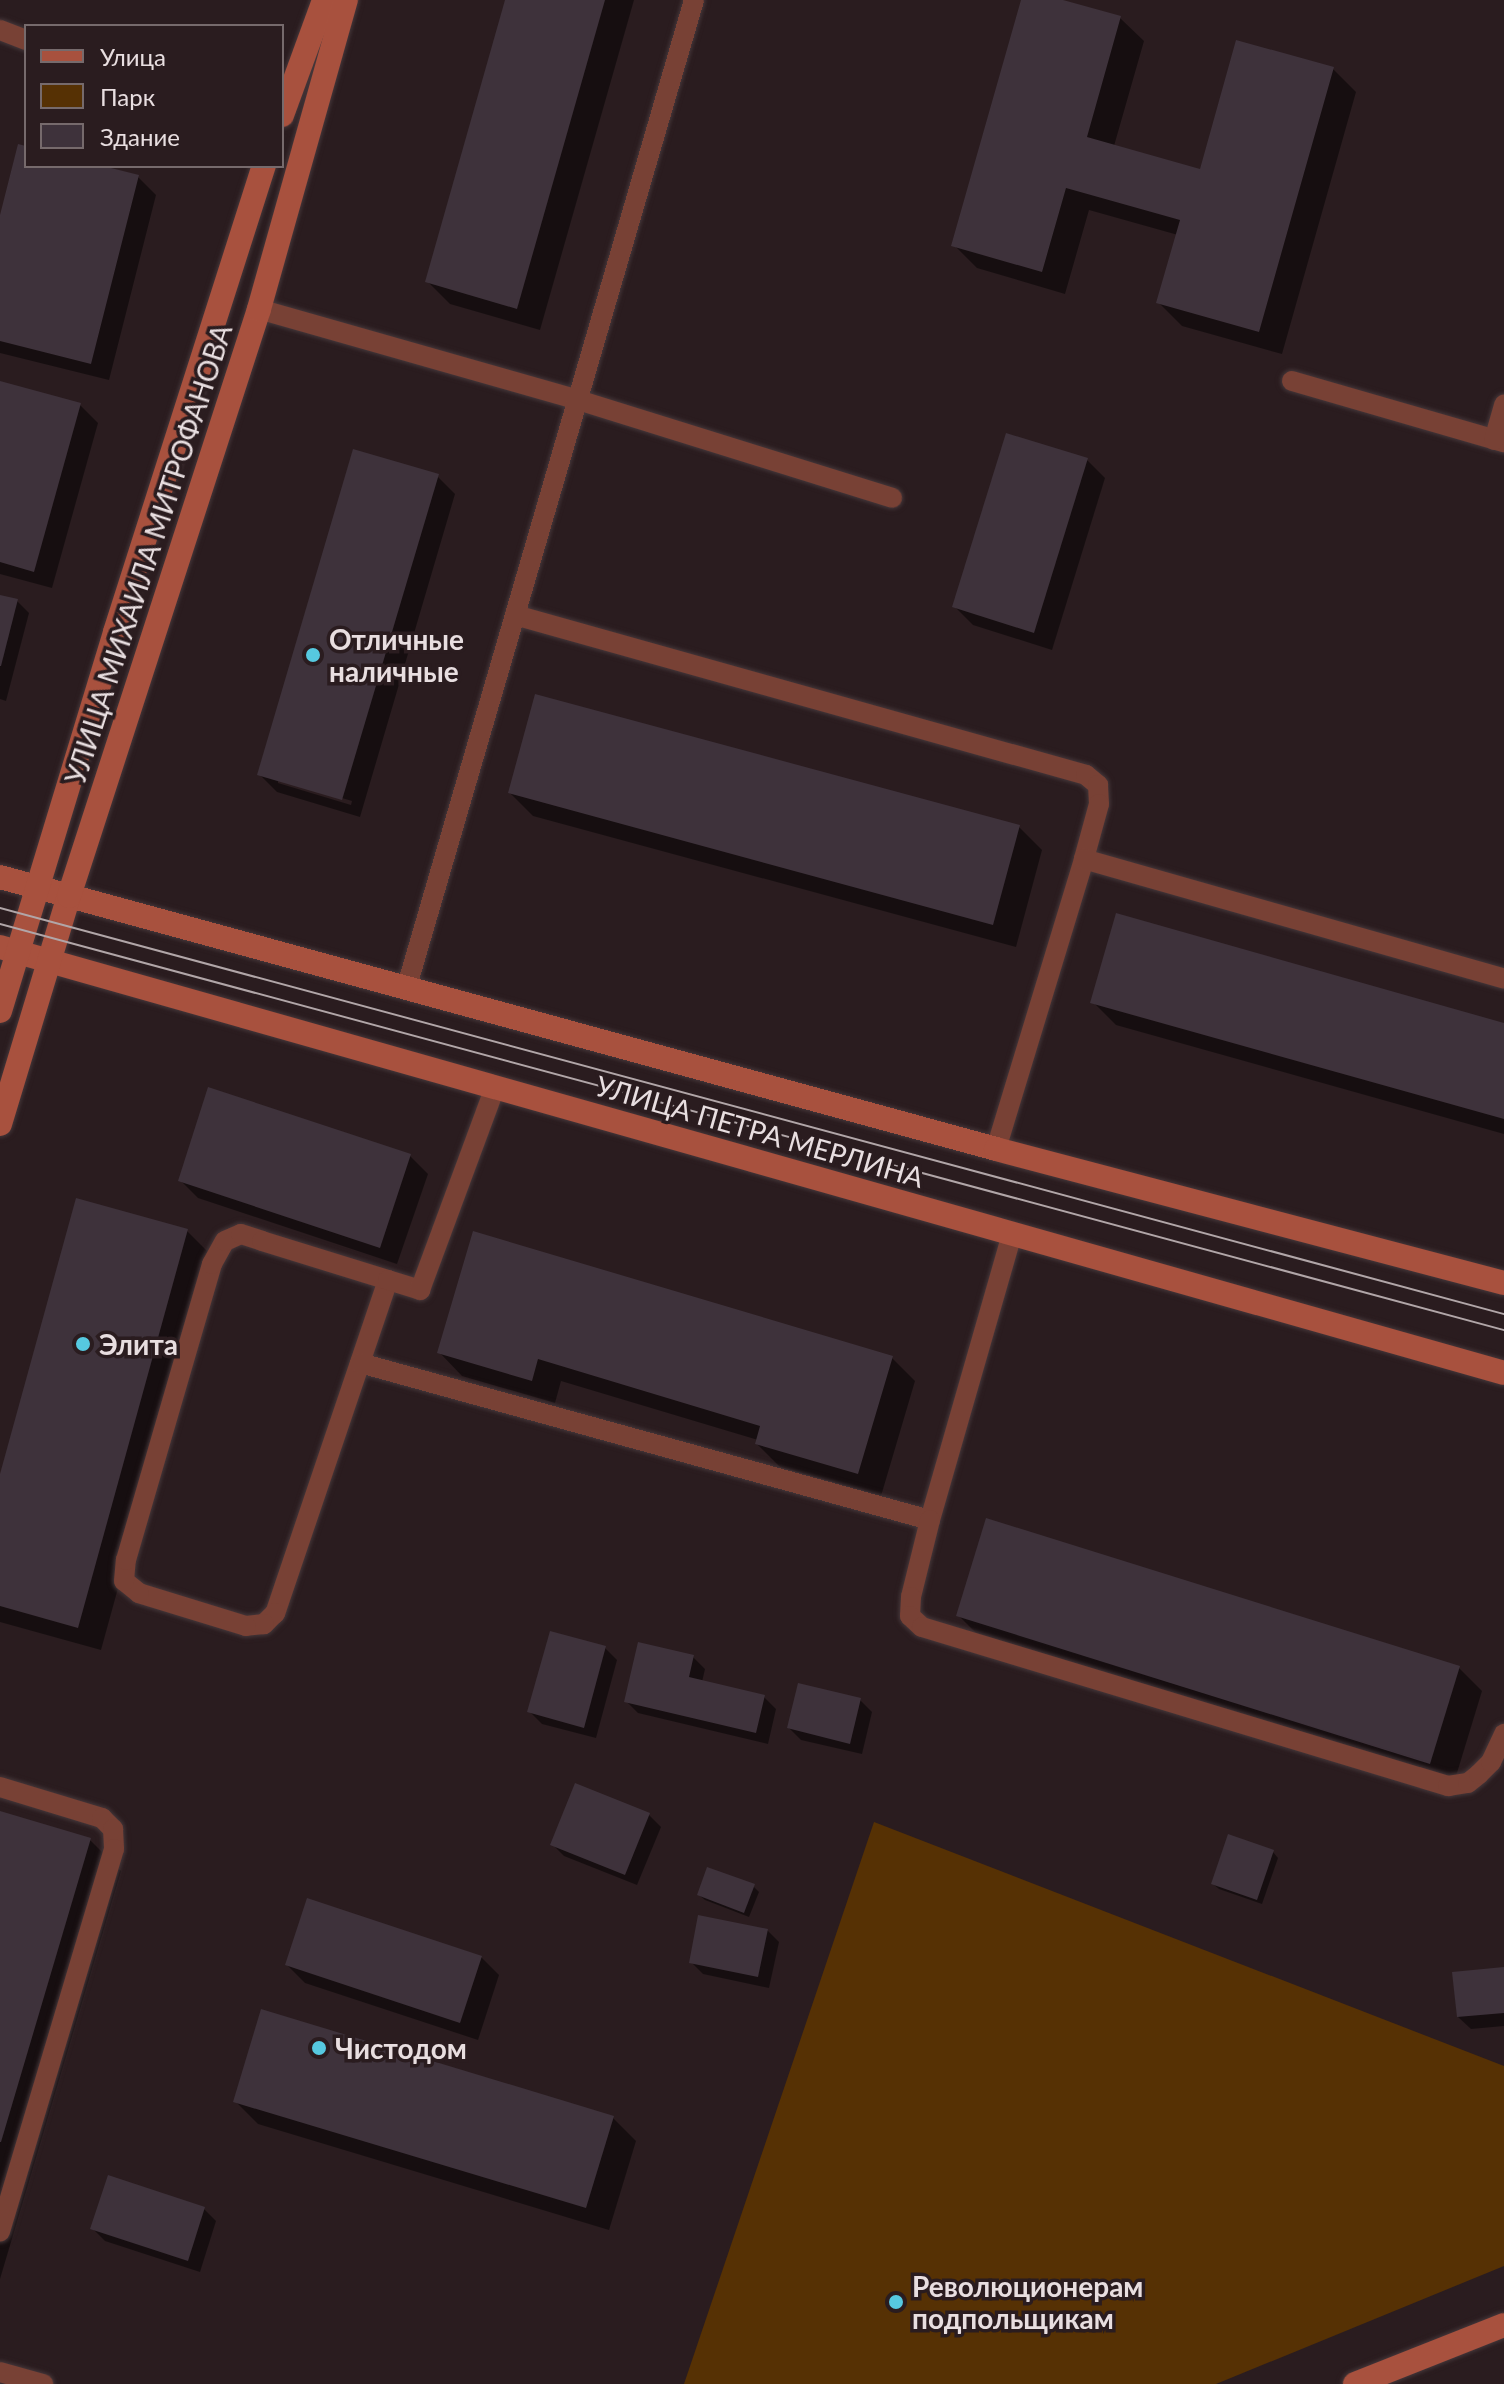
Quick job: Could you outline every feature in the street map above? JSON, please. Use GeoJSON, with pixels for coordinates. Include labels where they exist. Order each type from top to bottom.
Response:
{"type":"FeatureCollection","features":[{"type":"Feature","properties":{"kind":"main road"},"geometry":{"type":"LineString","coordinates":[[284,110],[324,0]]}},
{"type":"Feature","properties":{"kind":"main road","name":"УЛИЦА МИХАИЛА МИТРОФАНОВА"},"geometry":{"type":"LineString","coordinates":[[0,1124],[69,896],[259,309],[346,0]]}},
{"type":"Feature","properties":{"kind":"main road","name":"УЛИЦА МИХАИЛА МИТРОФАНОВА"},"geometry":{"type":"LineString","coordinates":[[0,1011],[9,950],[37,887],[263,168]]}},
{"type":"Feature","properties":{"kind":"main road","name":"УЛИЦА ПЕТРА МЕРЛИНА"},"geometry":{"type":"LineString","coordinates":[[0,877],[996,1149],[1504,1283]]}},
{"type":"Feature","properties":{"kind":"main road","name":"УЛИЦА ПЕТРА МЕРЛИНА"},"geometry":{"type":"LineString","coordinates":[[9,950],[1504,1373]]}},
{"type":"Feature","properties":{"kind":"main road"},"geometry":{"type":"LineString","coordinates":[[1355,2384],[1504,2325]]}},
{"type":"Feature","properties":{"kind":"lane"},"geometry":{"type":"LineString","coordinates":[[407,986],[694,0]]}},
{"type":"Feature","properties":{"kind":"lane"},"geometry":{"type":"LineString","coordinates":[[0,30],[24,39]]}},
{"type":"Feature","properties":{"kind":"lane"},"geometry":{"type":"LineString","coordinates":[[259,309],[578,400],[892,498]]}},
{"type":"Feature","properties":{"kind":"lane"},"geometry":{"type":"LineString","coordinates":[[1292,381],[1499,441],[1504,404]]}},
{"type":"Feature","properties":{"kind":"lane"},"geometry":{"type":"LineString","coordinates":[[515,615],[1086,775],[1098,785],[1099,804],[1084,859],[996,1149]]}},
{"type":"Feature","properties":{"kind":"lane"},"geometry":{"type":"LineString","coordinates":[[1084,859],[1504,979]]}},
{"type":"Feature","properties":{"kind":"lane"},"geometry":{"type":"LineString","coordinates":[[388,1280],[275,1613],[264,1624],[246,1626],[139,1593],[124,1581],[126,1560],[212,1264],[225,1241],[241,1234],[420,1290],[495,1087]]}},
{"type":"Feature","properties":{"kind":"lane"},"geometry":{"type":"LineString","coordinates":[[1012,1234],[930,1520],[911,1597],[910,1616],[922,1627],[1448,1786],[1468,1783],[1479,1774],[1491,1762],[1504,1734]]}},
{"type":"Feature","properties":{"kind":"lane"},"geometry":{"type":"LineString","coordinates":[[360,1363],[930,1520]]}},
{"type":"Feature","properties":{"kind":"lane"},"geometry":{"type":"LineString","coordinates":[[0,1787],[102,1818],[113,1829],[114,1849],[0,2231]]}},
{"type":"Feature","properties":{"kind":"lane"},"geometry":{"type":"LineString","coordinates":[[0,2372],[43,2384]]}},
{"type":"Feature","properties":{"kind":"green space"},"geometry":{"type":"Polygon","coordinates":[[[874,1822],[1504,2066],[1504,2266],[1216,2384],[684,2384],[874,1822]]]}},
{"type":"Feature","properties":{"kind":"building"},"geometry":{"type":"Polygon","coordinates":[[[505,0],[605,0],[517,309],[425,282],[505,0]]]}},
{"type":"Feature","properties":{"kind":"building"},"geometry":{"type":"Polygon","coordinates":[[[1021,0],[1063,0],[1121,16],[1087,137],[1200,169],[1236,40],[1334,67],[1259,332],[1156,303],[1180,220],[1066,188],[1042,272],[951,246],[1021,0]]]}},
{"type":"Feature","properties":{"kind":"building"},"geometry":{"type":"Polygon","coordinates":[[[18,144],[24,146],[24,168],[111,168],[139,175],[91,364],[0,341],[0,215],[18,144]]]}},
{"type":"Feature","properties":{"kind":"building"},"geometry":{"type":"Polygon","coordinates":[[[0,381],[81,403],[34,572],[0,562],[0,381]]]}},
{"type":"Feature","properties":{"kind":"building"},"geometry":{"type":"Polygon","coordinates":[[[1006,433],[1088,458],[1034,633],[952,607],[1006,433]]]}},
{"type":"Feature","properties":{"kind":"building"},"geometry":{"type":"Polygon","coordinates":[[[353,449],[439,474],[342,800],[257,775],[353,449]]]}},
{"type":"Feature","properties":{"kind":"building"},"geometry":{"type":"Polygon","coordinates":[[[0,595],[18,599],[1,666],[0,666],[0,595]]]}},
{"type":"Feature","properties":{"kind":"building"},"geometry":{"type":"Polygon","coordinates":[[[535,694],[1020,825],[993,925],[508,793],[535,694]]]}},
{"type":"Feature","properties":{"kind":"building"},"geometry":{"type":"Polygon","coordinates":[[[1116,913],[1504,1023],[1504,1119],[1090,1003],[1116,913]]]}},
{"type":"Feature","properties":{"kind":"building"},"geometry":{"type":"Polygon","coordinates":[[[208,1087],[411,1154],[380,1248],[178,1181],[208,1087]]]}},
{"type":"Feature","properties":{"kind":"building"},"geometry":{"type":"Polygon","coordinates":[[[76,1198],[188,1229],[78,1628],[0,1606],[0,1474],[76,1198]]]}},
{"type":"Feature","properties":{"kind":"building"},"geometry":{"type":"Polygon","coordinates":[[[473,1231],[893,1356],[858,1474],[755,1444],[760,1426],[538,1359],[532,1381],[437,1353],[473,1231]]]}},
{"type":"Feature","properties":{"kind":"building"},"geometry":{"type":"Polygon","coordinates":[[[986,1518],[1460,1666],[1430,1764],[956,1616],[986,1518]]]}},
{"type":"Feature","properties":{"kind":"building"},"geometry":{"type":"Polygon","coordinates":[[[550,1631],[606,1646],[584,1728],[527,1712],[550,1631]]]}},
{"type":"Feature","properties":{"kind":"building"},"geometry":{"type":"Polygon","coordinates":[[[638,1642],[694,1655],[689,1677],[765,1695],[756,1733],[624,1702],[638,1642]]]}},
{"type":"Feature","properties":{"kind":"building"},"geometry":{"type":"Polygon","coordinates":[[[798,1683],[861,1698],[850,1744],[787,1728],[798,1683]]]}},
{"type":"Feature","properties":{"kind":"building"},"geometry":{"type":"Polygon","coordinates":[[[575,1783],[650,1813],[625,1875],[550,1845],[575,1783]]]}},
{"type":"Feature","properties":{"kind":"building"},"geometry":{"type":"Polygon","coordinates":[[[0,1811],[91,1838],[1,2142],[0,2142],[0,1811]]]}},
{"type":"Feature","properties":{"kind":"building"},"geometry":{"type":"Polygon","coordinates":[[[1228,1834],[1274,1850],[1257,1900],[1211,1884],[1228,1834]]]}},
{"type":"Feature","properties":{"kind":"building"},"geometry":{"type":"Polygon","coordinates":[[[707,1867],[755,1884],[744,1913],[697,1895],[707,1867]]]}},
{"type":"Feature","properties":{"kind":"building"},"geometry":{"type":"Polygon","coordinates":[[[307,1898],[482,1956],[460,2023],[285,1965],[307,1898]]]}},
{"type":"Feature","properties":{"kind":"building"},"geometry":{"type":"Polygon","coordinates":[[[698,1915],[768,1929],[758,1977],[689,1963],[698,1915]]]}},
{"type":"Feature","properties":{"kind":"building"},"geometry":{"type":"Polygon","coordinates":[[[1504,1967],[1504,2013],[1457,2017],[1452,1972],[1504,1967]]]}},
{"type":"Feature","properties":{"kind":"building"},"geometry":{"type":"Polygon","coordinates":[[[261,2009],[614,2116],[586,2208],[233,2102],[261,2009]]]}},
{"type":"Feature","properties":{"kind":"building"},"geometry":{"type":"Polygon","coordinates":[[[108,2175],[205,2207],[188,2261],[90,2229],[108,2175]]]}},
{"type":"Feature","properties":{"kind":"tram line"},"geometry":{"type":"LineString","coordinates":[[0,908],[1504,1314]]}},
{"type":"Feature","properties":{"kind":"tram line"},"geometry":{"type":"LineString","coordinates":[[0,924],[1504,1330]]}},
{"type":"Feature","properties":{"kind":"place","name":"Отличные наличные"},"geometry":{"type":"Point","coordinates":[313,655]}},
{"type":"Feature","properties":{"kind":"place","name":"Элита"},"geometry":{"type":"Point","coordinates":[83,1344]}},
{"type":"Feature","properties":{"kind":"place","name":"Чистодом"},"geometry":{"type":"Point","coordinates":[319,2048]}},
{"type":"Feature","properties":{"kind":"place","name":"Революционерам подпольщикам"},"geometry":{"type":"Point","coordinates":[896,2302]}}]}
